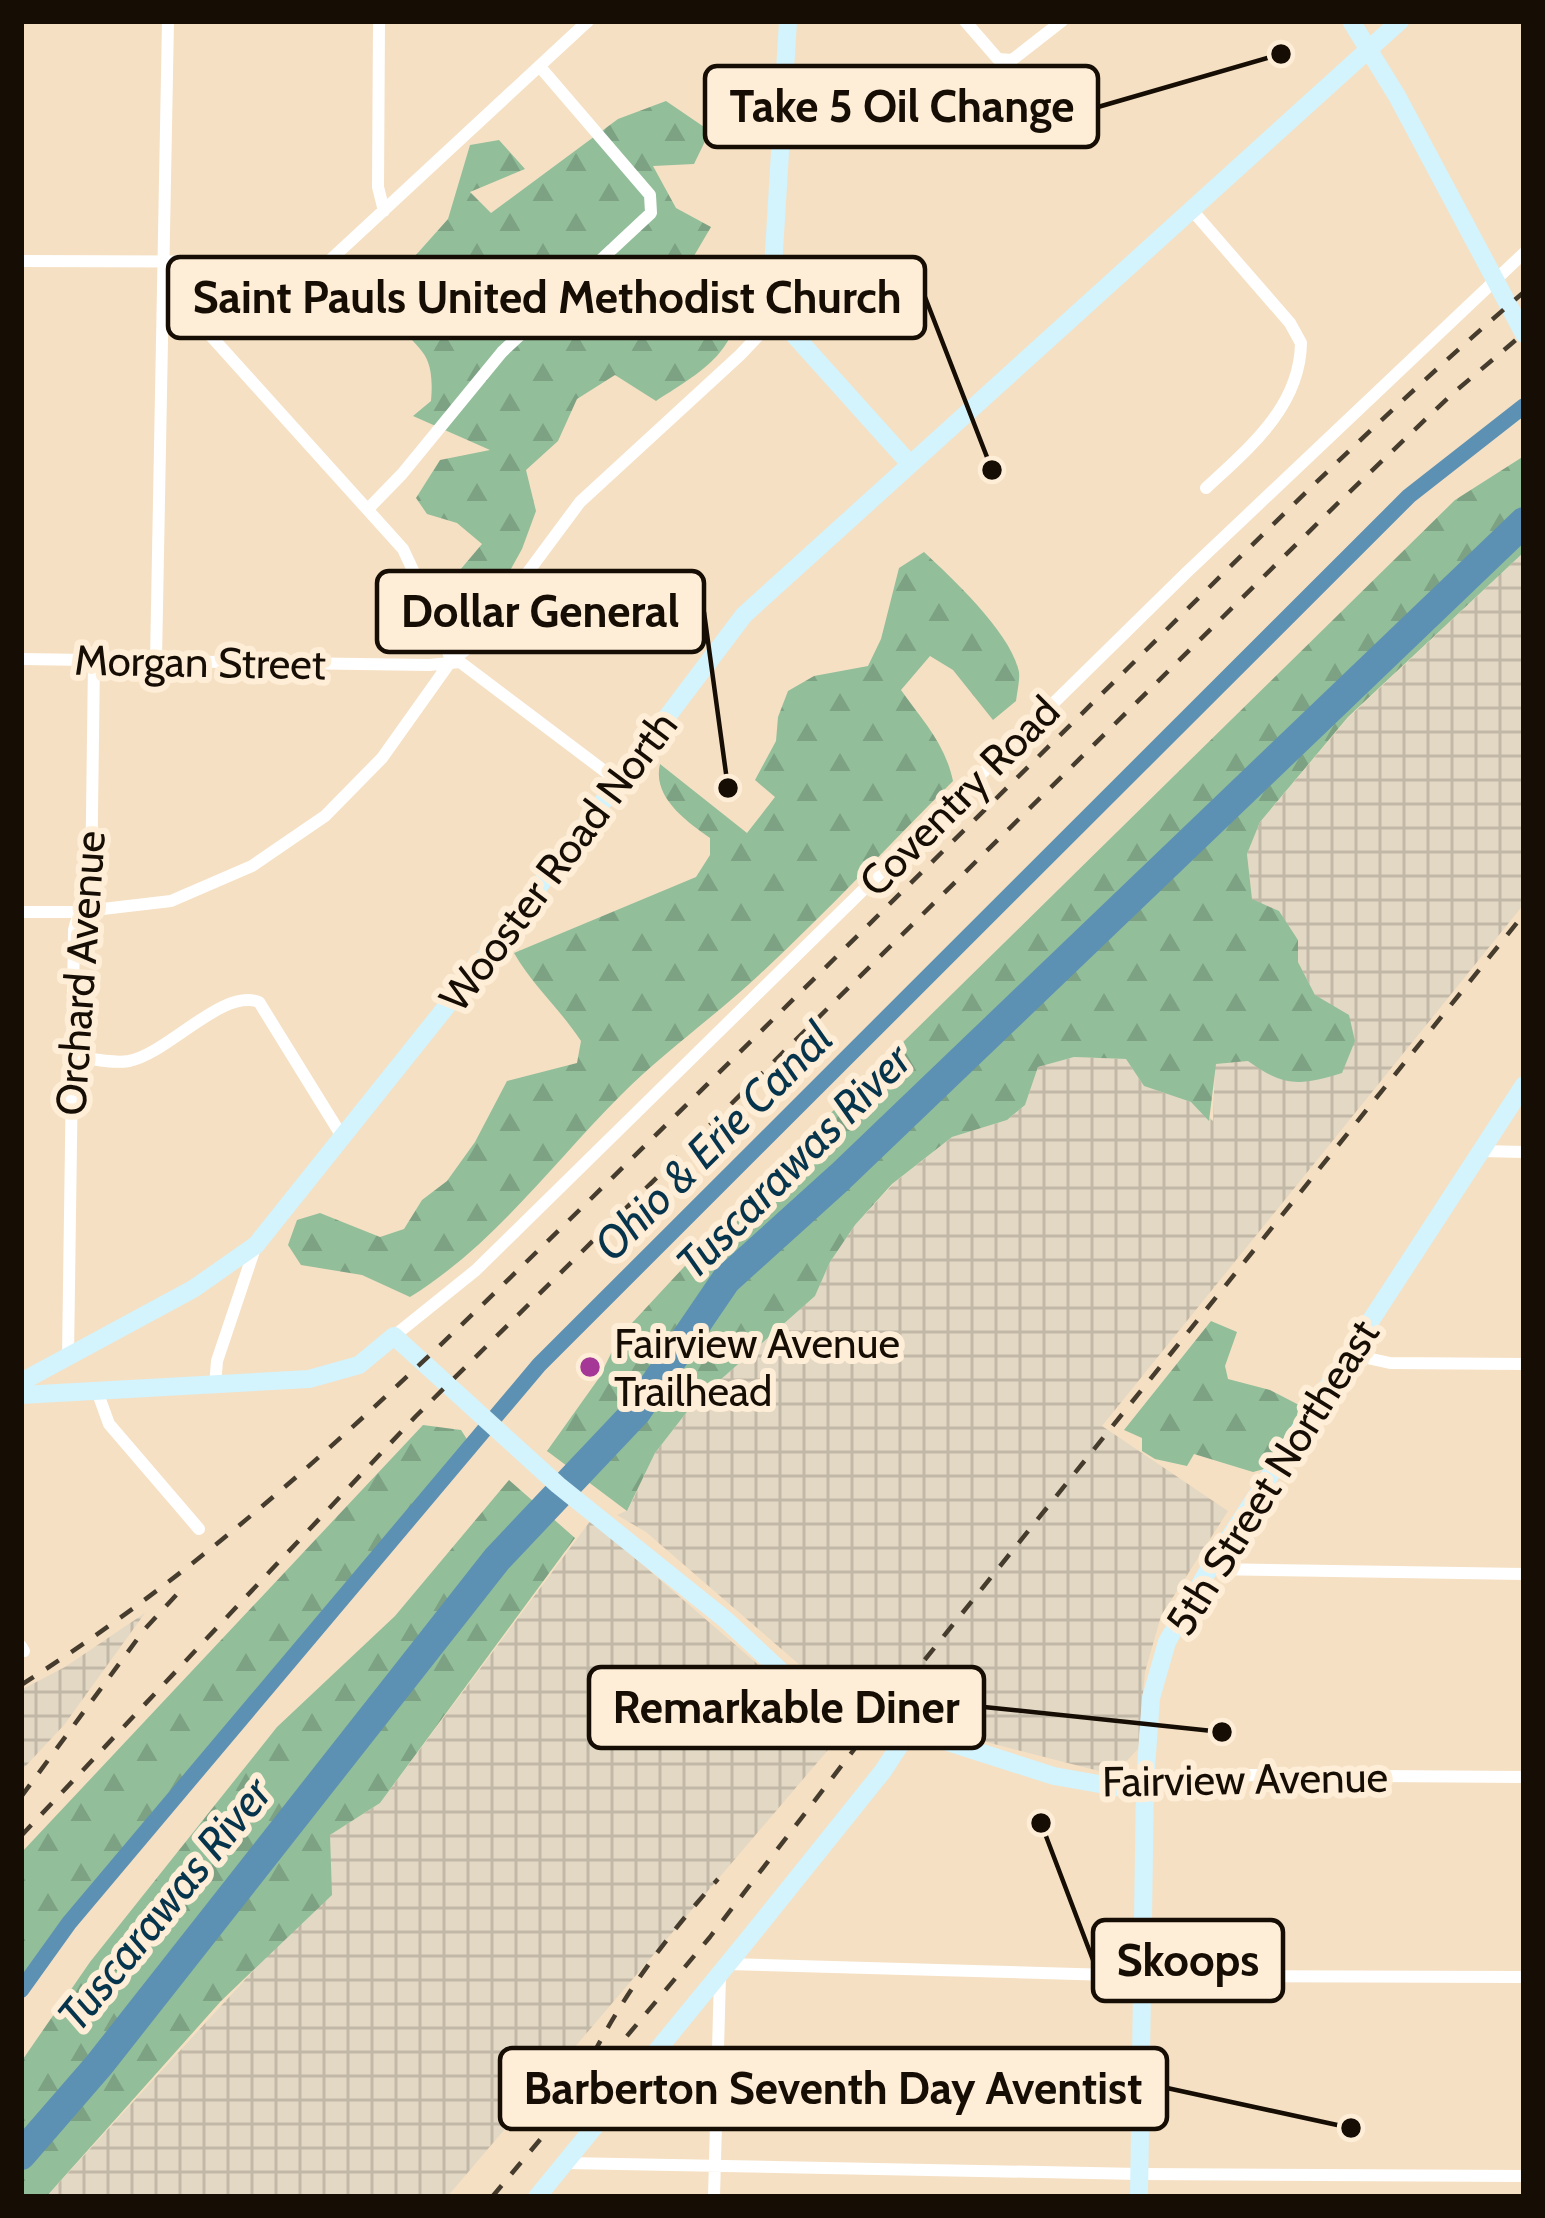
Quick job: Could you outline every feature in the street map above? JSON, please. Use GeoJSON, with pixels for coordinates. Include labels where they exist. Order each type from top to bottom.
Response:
{"type":"FeatureCollection","features":[{"type":"Feature","properties":{"kind":"main road"},"geometry":{"type":"LineString","coordinates":[[788,21],[770,284],[777,316],[910,464]]}},
{"type":"Feature","properties":{"kind":"main road"},"geometry":{"type":"LineString","coordinates":[[1351,21],[1397,96],[1524,334]]}},
{"type":"Feature","properties":{"kind":"main road","name":"Wooster Road North"},"geometry":{"type":"LineString","coordinates":[[21,1382],[194,1289],[256,1245],[344,1138],[744,614],[1400,21]]}},
{"type":"Feature","properties":{"kind":"main road","name":"5th Street Northeast"},"geometry":{"type":"LineString","coordinates":[[1139,2197],[1145,1781],[1156,1672],[1181,1613],[1524,1085]]}},
{"type":"Feature","properties":{"kind":"main road"},"geometry":{"type":"LineString","coordinates":[[21,1395],[214,1386],[339,1374],[359,1365],[394,1336]]}},
{"type":"Feature","properties":{"kind":"main road","name":"Fairview Avenue"},"geometry":{"type":"LineString","coordinates":[[394,1336],[460,1399],[726,1621],[810,1698],[1078,1781],[1122,1788],[1145,1781]]}},
{"type":"Feature","properties":{"kind":"main road"},"geometry":{"type":"LineString","coordinates":[[537,2197],[883,1771],[909,1731]]}},
{"type":"Feature","properties":{"kind":"street"},"geometry":{"type":"LineString","coordinates":[[156,661],[168,21]]}},
{"type":"Feature","properties":{"kind":"street"},"geometry":{"type":"LineString","coordinates":[[380,21],[378,173],[383,211]]}},
{"type":"Feature","properties":{"kind":"street"},"geometry":{"type":"LineString","coordinates":[[21,261],[328,262],[588,21]]}},
{"type":"Feature","properties":{"kind":"street"},"geometry":{"type":"LineString","coordinates":[[965,21],[998,59],[1012,60],[1062,21]]}},
{"type":"Feature","properties":{"kind":"street"},"geometry":{"type":"LineString","coordinates":[[368,508],[502,352],[651,213],[650,195],[541,68]]}},
{"type":"Feature","properties":{"kind":"street"},"geometry":{"type":"LineString","coordinates":[[1191,209],[1290,323],[1301,343],[1292,388],[1274,420],[1206,488]]}},
{"type":"Feature","properties":{"kind":"street","name":"Coventry Road"},"geometry":{"type":"LineString","coordinates":[[394,1336],[476,1270],[1186,572],[1524,253]]}},
{"type":"Feature","properties":{"kind":"street"},"geometry":{"type":"LineString","coordinates":[[164,296],[192,315],[403,548],[451,661]]}},
{"type":"Feature","properties":{"kind":"street"},"geometry":{"type":"LineString","coordinates":[[21,912],[77,912],[171,901],[252,866],[326,816],[364,778],[451,661],[481,632],[599,481],[777,316]]}},
{"type":"Feature","properties":{"kind":"street","name":"Morgan Street"},"geometry":{"type":"LineString","coordinates":[[21,659],[429,665],[451,661]]}},
{"type":"Feature","properties":{"kind":"street","name":"Orchard Avenue"},"geometry":{"type":"LineString","coordinates":[[68,1357],[71,1056],[77,912],[89,902],[91,890],[94,660]]}},
{"type":"Feature","properties":{"kind":"street"},"geometry":{"type":"LineString","coordinates":[[451,661],[473,669],[619,782]]}},
{"type":"Feature","properties":{"kind":"street"},"geometry":{"type":"LineString","coordinates":[[71,1056],[134,1060],[229,1004],[254,999],[344,1138]]}},
{"type":"Feature","properties":{"kind":"street"},"geometry":{"type":"LineString","coordinates":[[1481,1151],[1524,1152]]}},
{"type":"Feature","properties":{"kind":"street"},"geometry":{"type":"LineString","coordinates":[[214,1386],[256,1245]]}},
{"type":"Feature","properties":{"kind":"street"},"geometry":{"type":"LineString","coordinates":[[1349,1354],[1390,1363],[1524,1364]]}},
{"type":"Feature","properties":{"kind":"street"},"geometry":{"type":"LineString","coordinates":[[97,1391],[109,1424],[199,1529]]}},
{"type":"Feature","properties":{"kind":"street"},"geometry":{"type":"LineString","coordinates":[[1209,1569],[1524,1574]]}},
{"type":"Feature","properties":{"kind":"street","name":"Fairview Avenue"},"geometry":{"type":"LineString","coordinates":[[1145,1781],[1250,1775],[1524,1777]]}},
{"type":"Feature","properties":{"kind":"street"},"geometry":{"type":"LineString","coordinates":[[714,2197],[724,1969],[1524,1977]]}},
{"type":"Feature","properties":{"kind":"street"},"geometry":{"type":"LineString","coordinates":[[566,2163],[1524,2176]]}},
{"type":"Feature","properties":{"kind":"shaded area"},"geometry":{"type":"Polygon","coordinates":[[[1524,552],[1524,904],[1102,1426],[1228,1511],[1161,1616],[1145,1672],[1138,1749],[1117,1771],[1103,1772],[990,1743],[824,1686],[646,1532],[617,1515],[628,1510],[655,1453],[693,1404],[815,1296],[830,1262],[855,1225],[895,1182],[952,1137],[1007,1120],[1025,1105],[1038,1067],[1074,1057],[1126,1059],[1144,1086],[1191,1102],[1213,1121],[1215,1064],[1248,1061],[1315,995],[1298,962],[1298,939],[1252,899],[1247,854],[1260,822],[1348,718],[1524,552]]]}},
{"type":"Feature","properties":{"kind":"shaded area"},"geometry":{"type":"Polygon","coordinates":[[[591,1520],[807,1707],[858,1722],[845,1730],[447,2197],[46,2197],[274,1948],[330,1835],[380,1803],[591,1520]]]}},
{"type":"Feature","properties":{"kind":"shaded area"},"geometry":{"type":"Polygon","coordinates":[[[145,1613],[64,1725],[21,1771],[21,1690],[65,1667],[145,1613]]]}},
{"type":"Feature","properties":{"kind":"green space"},"geometry":{"type":"Polygon","coordinates":[[[666,101],[710,131],[694,164],[653,166],[676,208],[711,227],[658,317],[676,339],[713,320],[733,267],[745,286],[735,327],[717,356],[656,401],[615,375],[577,399],[558,441],[526,470],[536,511],[522,549],[491,605],[462,616],[438,596],[482,544],[457,523],[427,514],[416,498],[440,460],[490,450],[413,416],[431,401],[430,369],[394,313],[391,283],[448,219],[470,145],[499,140],[525,169],[470,192],[491,213],[618,119],[666,101]]]}},
{"type":"Feature","properties":{"kind":"green space"},"geometry":{"type":"Polygon","coordinates":[[[1524,456],[1524,552],[1348,717],[1260,822],[1247,854],[1252,899],[1279,911],[1298,940],[1298,962],[1315,995],[1349,1015],[1355,1041],[1342,1073],[1293,1082],[1248,1061],[1216,1064],[1209,1121],[1191,1102],[1144,1086],[1126,1059],[1074,1057],[1038,1067],[1025,1105],[1007,1120],[952,1137],[892,1184],[855,1225],[830,1262],[815,1296],[693,1404],[655,1453],[627,1511],[547,1451],[599,1378],[619,1337],[786,1157],[1455,500],[1524,456]]]}},
{"type":"Feature","properties":{"kind":"green space"},"geometry":{"type":"Polygon","coordinates":[[[924,552],[993,624],[1019,672],[1016,701],[993,720],[953,670],[930,656],[901,690],[939,743],[953,781],[784,951],[637,1079],[495,1228],[440,1276],[410,1297],[362,1275],[301,1265],[288,1245],[297,1220],[320,1213],[380,1237],[404,1229],[422,1200],[447,1181],[475,1142],[507,1081],[577,1063],[581,1041],[514,953],[696,877],[710,855],[710,838],[666,797],[660,764],[747,833],[775,797],[755,780],[776,741],[778,717],[788,691],[814,676],[868,666],[881,639],[899,568],[924,552]]]}},
{"type":"Feature","properties":{"kind":"green space"},"geometry":{"type":"Polygon","coordinates":[[[1211,1321],[1237,1332],[1225,1366],[1228,1379],[1270,1390],[1299,1405],[1296,1420],[1264,1469],[1253,1472],[1194,1454],[1187,1466],[1155,1459],[1142,1451],[1142,1438],[1124,1430],[1211,1321]]]}},
{"type":"Feature","properties":{"kind":"green space"},"geometry":{"type":"Polygon","coordinates":[[[423,1425],[461,1430],[472,1447],[69,1923],[21,1990],[21,1853],[423,1425]]]}},
{"type":"Feature","properties":{"kind":"green space"},"geometry":{"type":"Polygon","coordinates":[[[509,1480],[575,1538],[380,1803],[330,1835],[332,1895],[221,2001],[46,2197],[21,2197],[21,2062],[90,1962],[277,1727],[395,1616],[509,1480]]]}},
{"type":"Feature","properties":{"kind":"waterway","name":"Ohio & Erie Canal"},"geometry":{"type":"LineString","coordinates":[[21,1990],[69,1923],[539,1365],[1409,496],[1524,406]]}},
{"type":"Feature","properties":{"kind":"waterway","name":"Tuscarawas River"},"geometry":{"type":"LineString","coordinates":[[21,2155],[99,2065],[497,1559],[636,1412],[726,1280],[840,1177],[1524,522]]}},
{"type":"Feature","properties":{"kind":"railway"},"geometry":{"type":"LineString","coordinates":[[21,1685],[179,1573],[398,1385],[1322,477],[1524,292]]}},
{"type":"Feature","properties":{"kind":"railway"},"geometry":{"type":"LineString","coordinates":[[21,1836],[416,1416],[1338,503],[1524,333]]}},
{"type":"Feature","properties":{"kind":"railway"},"geometry":{"type":"LineString","coordinates":[[492,2197],[710,1937],[882,1713],[1524,914]]}},
{"type":"Feature","properties":{"kind":"railway"},"geometry":{"type":"LineString","coordinates":[[21,1797],[144,1630],[179,1592]]}},
{"type":"Feature","properties":{"kind":"railway"},"geometry":{"type":"LineString","coordinates":[[580,2081],[641,1975],[718,1879]]}},
{"type":"Feature","properties":{"kind":"place","name":"Take 5 Oil Change"},"geometry":{"type":"Point","coordinates":[1281,54]}},
{"type":"Feature","properties":{"kind":"place","name":"Saint Pauls United Methodist Church"},"geometry":{"type":"Point","coordinates":[992,470]}},
{"type":"Feature","properties":{"kind":"place","name":"Dollar General"},"geometry":{"type":"Point","coordinates":[728,788]}},
{"type":"Feature","properties":{"kind":"place","name":"Fairview Avenue Trailhead"},"geometry":{"type":"Point","coordinates":[590,1367]}},
{"type":"Feature","properties":{"kind":"place","name":"Remarkable Diner"},"geometry":{"type":"Point","coordinates":[1222,1732]}},
{"type":"Feature","properties":{"kind":"place","name":"Skoops"},"geometry":{"type":"Point","coordinates":[1041,1823]}},
{"type":"Feature","properties":{"kind":"place","name":"Barberton Seventh Day Aventist"},"geometry":{"type":"Point","coordinates":[1351,2128]}}]}
